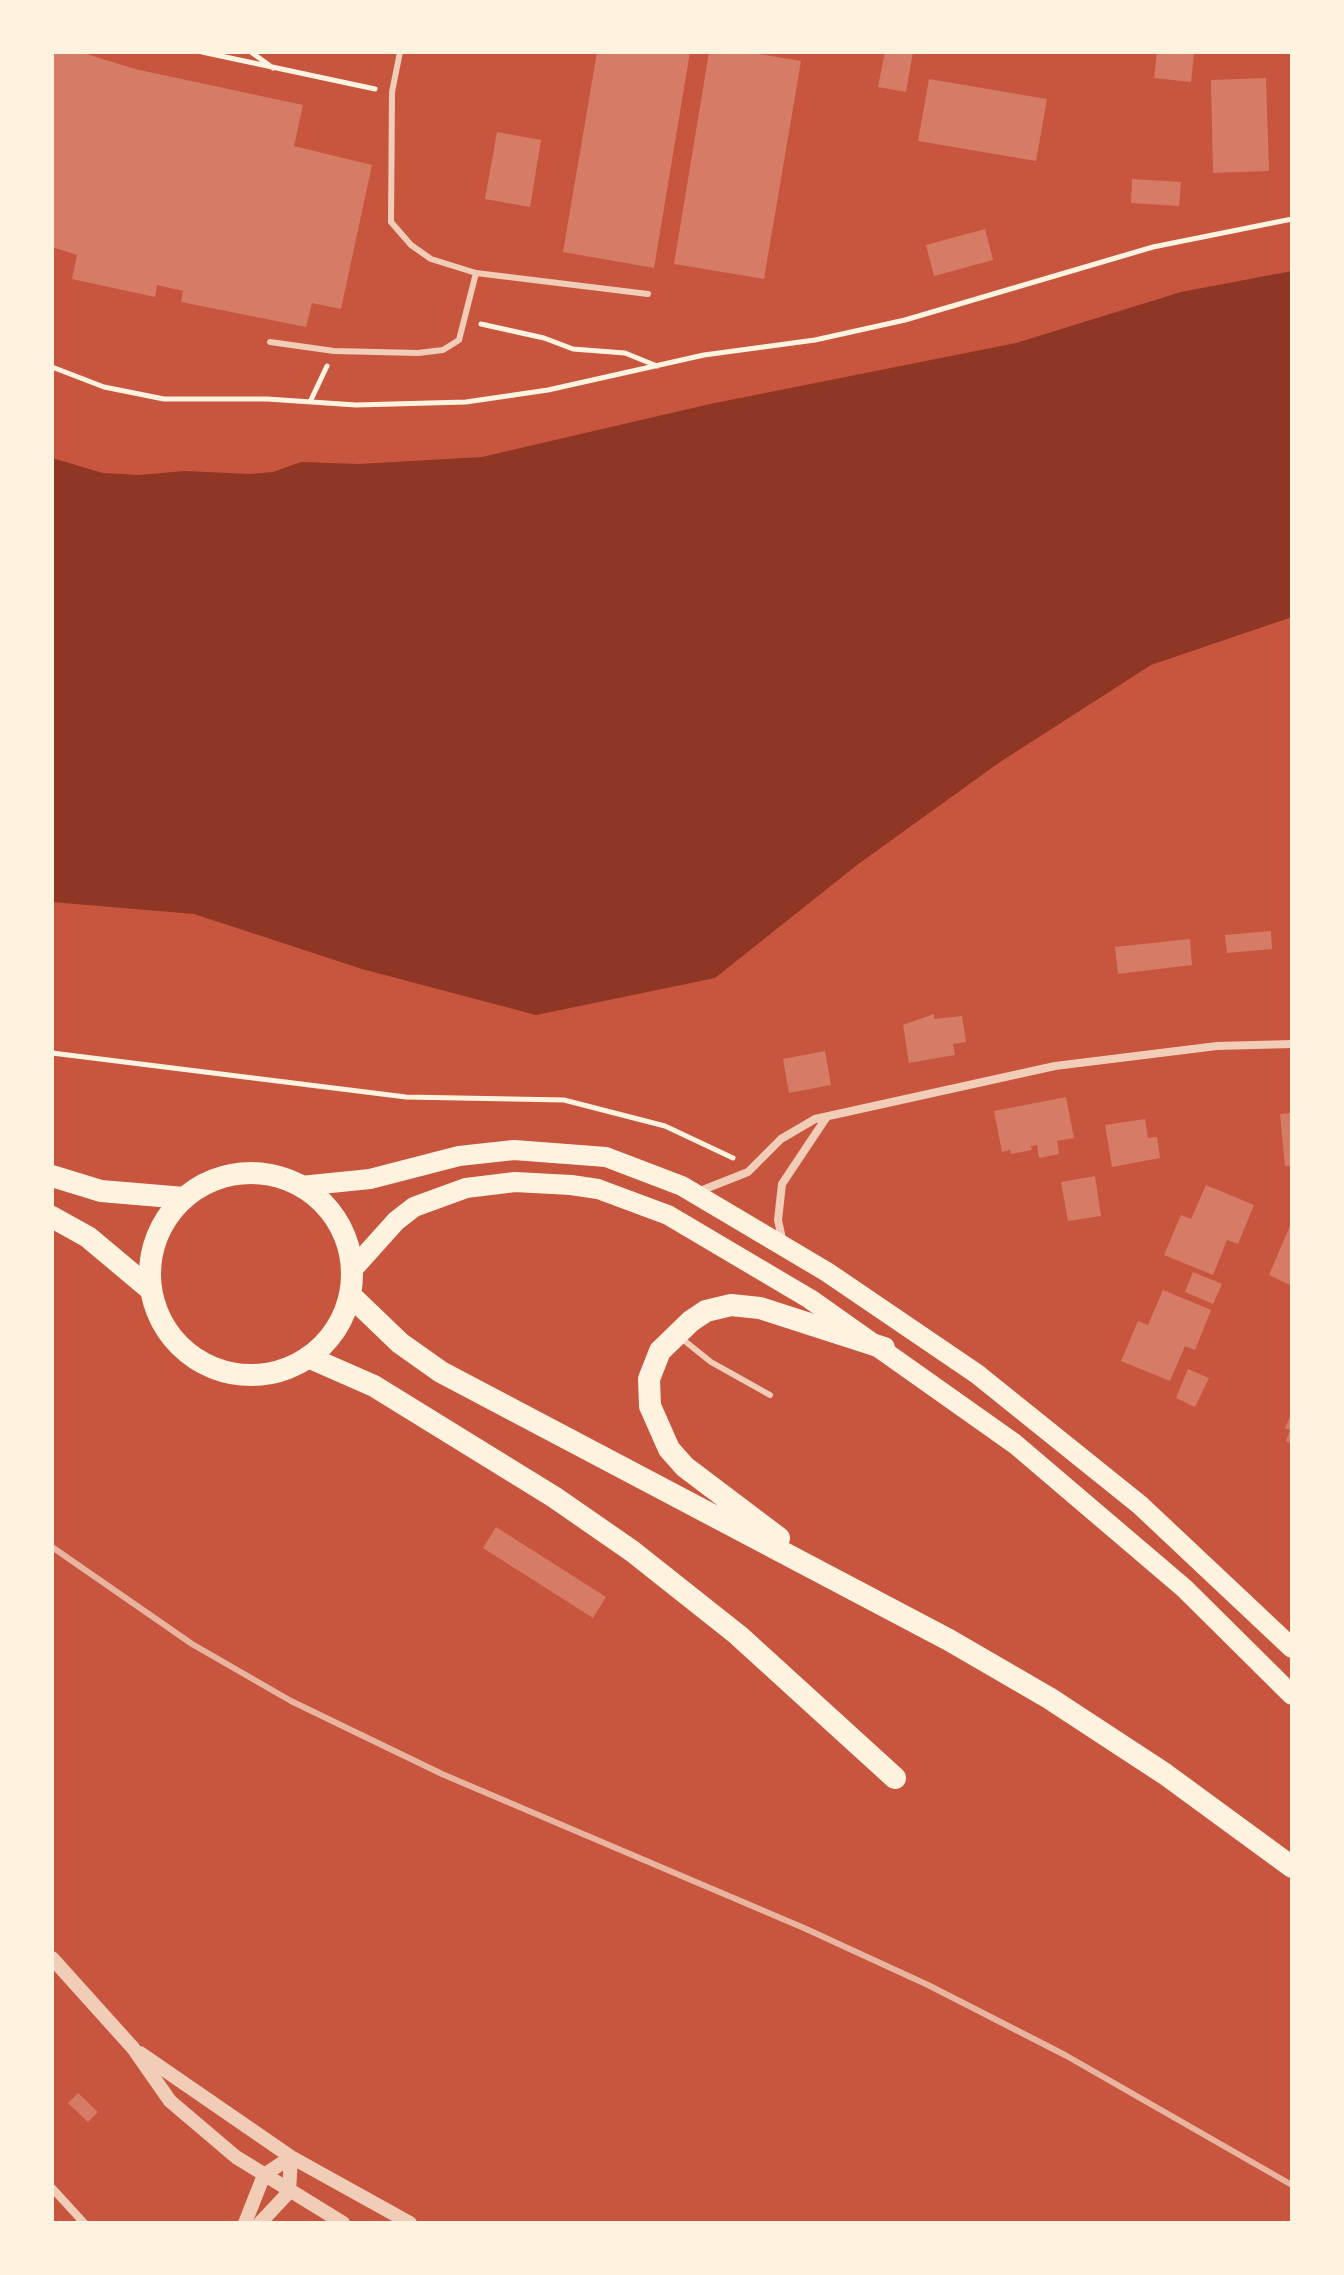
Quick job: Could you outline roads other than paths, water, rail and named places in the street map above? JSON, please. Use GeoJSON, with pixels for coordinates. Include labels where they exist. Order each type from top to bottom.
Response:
{"type":"FeatureCollection","features":[{"type":"Feature","properties":{"kind":"highway"},"geometry":{"type":"LineString","coordinates":[[240,1173],[265,1174],[301,1186],[322,1202],[338,1223],[348,1245],[352,1270],[350,1295],[335,1330],[308,1357],[286,1369],[261,1375],[236,1374],[212,1368],[189,1355],[171,1337],[158,1315],[150,1289],[155,1239],[168,1216],[184,1198],[215,1179],[240,1173]]}},
{"type":"Feature","properties":{"kind":"highway"},"geometry":{"type":"LineString","coordinates":[[52,1176],[101,1191],[184,1198]]}},
{"type":"Feature","properties":{"kind":"highway"},"geometry":{"type":"LineString","coordinates":[[52,1217],[88,1237],[150,1289]]}},
{"type":"Feature","properties":{"kind":"highway"},"geometry":{"type":"LineString","coordinates":[[350,1295],[400,1343],[441,1372],[580,1448],[831,1577],[1049,1698],[1165,1774],[1292,1867]]}},
{"type":"Feature","properties":{"kind":"highway"},"geometry":{"type":"LineString","coordinates":[[831,1577],[685,1467],[669,1449],[650,1406],[649,1379],[660,1351],[676,1333],[706,1311],[731,1305],[760,1308],[884,1348]]}},
{"type":"Feature","properties":{"kind":"highway"},"geometry":{"type":"LineString","coordinates":[[308,1357],[374,1386],[554,1497],[632,1551],[748,1643],[895,1778]]}},
{"type":"Feature","properties":{"kind":"main road"},"geometry":{"type":"LineString","coordinates":[[301,1186],[370,1179],[488,1151],[544,1150],[606,1157],[694,1193],[784,1245],[902,1321],[1035,1418],[1195,1554],[1292,1648]]}},
{"type":"Feature","properties":{"kind":"main road"},"geometry":{"type":"LineString","coordinates":[[352,1270],[396,1221],[414,1207],[445,1193],[515,1182],[598,1189],[668,1215],[797,1291],[884,1348],[1069,1487],[1184,1588],[1292,1695]]}},
{"type":"Feature","properties":{"kind":"street"},"geometry":{"type":"LineString","coordinates":[[694,1193],[723,1184],[752,1168],[803,1122],[1055,1066],[1203,1047],[1292,1044]]}},
{"type":"Feature","properties":{"kind":"street"},"geometry":{"type":"LineString","coordinates":[[784,1245],[778,1220],[782,1184],[826,1118]]}},
{"type":"Feature","properties":{"kind":"street"},"geometry":{"type":"LineString","coordinates":[[52,1958],[133,2048],[170,2101],[236,2157],[343,2223]]}},
{"type":"Feature","properties":{"kind":"street"},"geometry":{"type":"LineString","coordinates":[[133,2048],[291,2157],[410,2223]]}},
{"type":"Feature","properties":{"kind":"street"},"geometry":{"type":"LineString","coordinates":[[245,2223],[264,2175],[291,2157]]}},
{"type":"Feature","properties":{"kind":"street"},"geometry":{"type":"LineString","coordinates":[[260,2223],[289,2192],[291,2157]]}},
{"type":"Feature","properties":{"kind":"street"},"geometry":{"type":"LineString","coordinates":[[52,2188],[84,2223]]}},
{"type":"Feature","properties":{"kind":"lane"},"geometry":{"type":"LineString","coordinates":[[400,52],[392,92],[391,222],[411,245],[431,259],[476,273],[648,294]]}},
{"type":"Feature","properties":{"kind":"lane"},"geometry":{"type":"LineString","coordinates":[[270,342],[334,351],[418,353],[443,350],[459,340],[476,273]]}},
{"type":"Feature","properties":{"kind":"lane"},"geometry":{"type":"LineString","coordinates":[[676,1333],[711,1362],[770,1395]]}},
{"type":"Feature","properties":{"kind":"railway"},"geometry":{"type":"LineString","coordinates":[[52,1547],[192,1644],[291,1701],[442,1774],[804,1928],[928,1985],[1065,2055],[1292,2185]]}}]}
